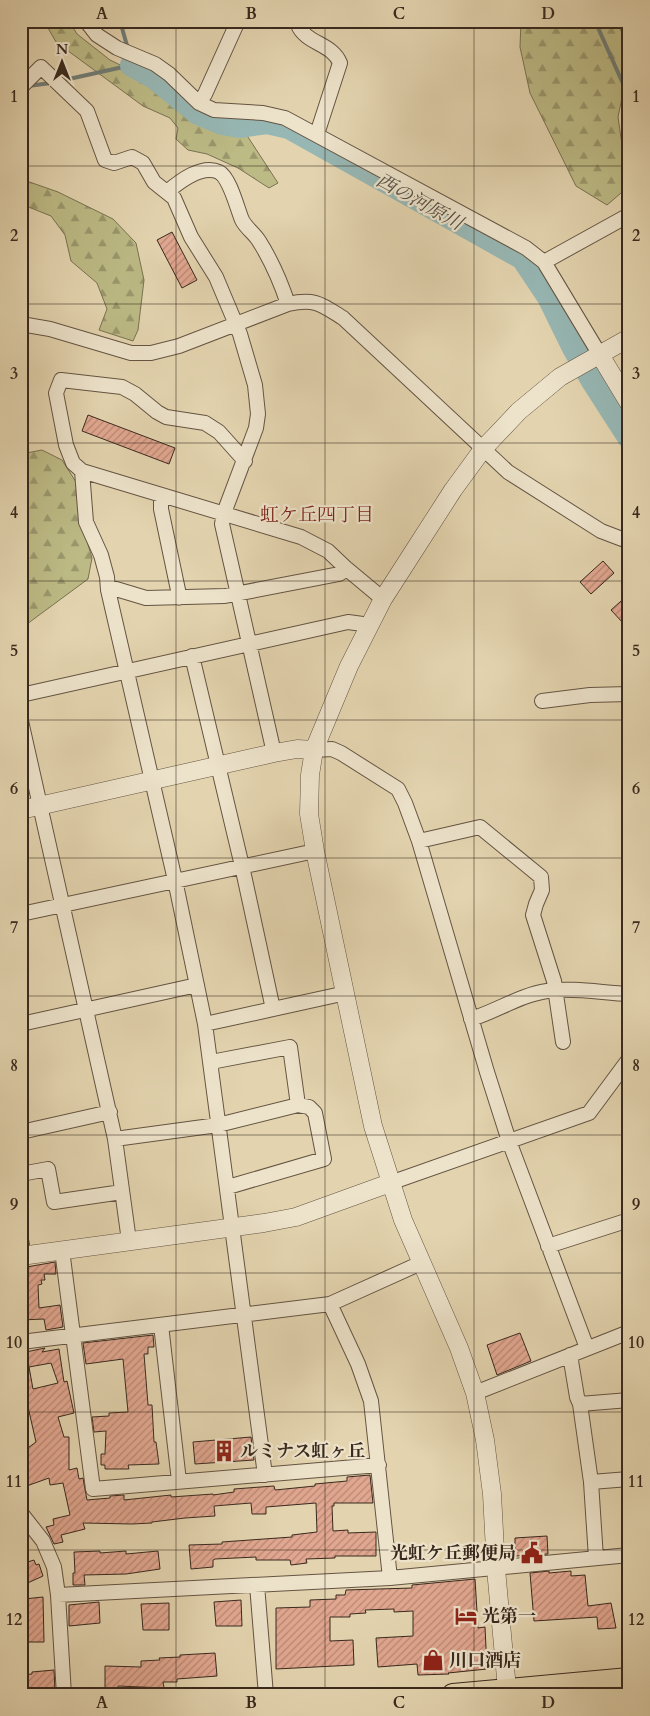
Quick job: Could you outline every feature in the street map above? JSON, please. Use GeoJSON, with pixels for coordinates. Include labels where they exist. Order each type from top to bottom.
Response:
{"type":"FeatureCollection","features":[{"type":"Feature","properties":{"kind":"main road"},"geometry":{"type":"LineString","coordinates":[[453,1695],[629,1679]]}},
{"type":"Feature","properties":{"kind":"street"},"geometry":{"type":"LineString","coordinates":[[86,21],[98,35],[117,48],[154,64],[169,74],[199,103],[214,110],[263,113],[285,118],[526,248],[544,262],[629,403]]}},
{"type":"Feature","properties":{"kind":"street"},"geometry":{"type":"LineString","coordinates":[[199,103],[238,21]]}},
{"type":"Feature","properties":{"kind":"street"},"geometry":{"type":"LineString","coordinates":[[299,21],[298,25],[301,32],[337,54],[340,63],[317,134]]}},
{"type":"Feature","properties":{"kind":"street"},"geometry":{"type":"LineString","coordinates":[[21,86],[41,67],[87,111],[105,160],[114,163],[132,157],[143,163],[154,182],[174,198],[190,237],[216,277],[236,324],[255,385],[258,414],[256,428],[224,513],[222,524],[274,753]]}},
{"type":"Feature","properties":{"kind":"street"},"geometry":{"type":"LineString","coordinates":[[167,192],[200,170],[217,171],[225,177],[243,223],[258,240],[288,304]]}},
{"type":"Feature","properties":{"kind":"street"},"geometry":{"type":"LineString","coordinates":[[544,262],[629,215]]}},
{"type":"Feature","properties":{"kind":"street"},"geometry":{"type":"LineString","coordinates":[[21,324],[50,329],[132,353],[151,354],[179,346],[288,304],[303,300],[319,302],[343,318],[508,472],[593,526],[608,534],[629,539]]}},
{"type":"Feature","properties":{"kind":"street"},"geometry":{"type":"LineString","coordinates":[[507,1689],[496,1569],[492,1494],[485,1440],[475,1393],[459,1348],[403,1220],[373,1126],[315,851],[309,814],[310,775],[314,750],[349,666],[384,599],[453,490],[483,449],[519,411],[560,378],[629,338]]}},
{"type":"Feature","properties":{"kind":"street"},"geometry":{"type":"LineString","coordinates":[[245,461],[219,432],[205,423],[166,416],[157,412],[135,394],[122,387],[61,380],[56,392],[66,445],[73,463],[82,471],[301,537],[328,551],[384,599]]}},
{"type":"Feature","properties":{"kind":"street"},"geometry":{"type":"LineString","coordinates":[[82,471],[81,478],[86,522],[101,555],[107,577],[108,590],[205,1024],[265,1475]]}},
{"type":"Feature","properties":{"kind":"street"},"geometry":{"type":"LineString","coordinates":[[161,495],[160,509],[178,590],[178,598]]}},
{"type":"Feature","properties":{"kind":"street"},"geometry":{"type":"LineString","coordinates":[[108,590],[116,589],[146,598],[237,595],[339,574],[347,569]]}},
{"type":"Feature","properties":{"kind":"street"},"geometry":{"type":"LineString","coordinates":[[21,695],[348,622],[370,625]]}},
{"type":"Feature","properties":{"kind":"street"},"geometry":{"type":"LineString","coordinates":[[192,656],[242,866],[273,1008]]}},
{"type":"Feature","properties":{"kind":"street"},"geometry":{"type":"LineString","coordinates":[[542,701],[629,694]]}},
{"type":"Feature","properties":{"kind":"street"},"geometry":{"type":"LineString","coordinates":[[21,721],[110,1112],[128,1241]]}},
{"type":"Feature","properties":{"kind":"street"},"geometry":{"type":"LineString","coordinates":[[21,810],[297,749],[332,749],[398,789],[419,841],[509,1141],[587,1348]]}},
{"type":"Feature","properties":{"kind":"street"},"geometry":{"type":"LineString","coordinates":[[419,841],[480,827],[541,877],[542,890],[533,915],[554,981],[563,1042]]}},
{"type":"Feature","properties":{"kind":"street"},"geometry":{"type":"LineString","coordinates":[[21,914],[315,851]]}},
{"type":"Feature","properties":{"kind":"street"},"geometry":{"type":"LineString","coordinates":[[21,1024],[197,985]]}},
{"type":"Feature","properties":{"kind":"street"},"geometry":{"type":"LineString","coordinates":[[471,1019],[523,997],[555,990],[629,994]]}},
{"type":"Feature","properties":{"kind":"street"},"geometry":{"type":"LineString","coordinates":[[205,1024],[346,993]]}},
{"type":"Feature","properties":{"kind":"street"},"geometry":{"type":"LineString","coordinates":[[211,1062],[290,1047],[298,1105]]}},
{"type":"Feature","properties":{"kind":"street"},"geometry":{"type":"LineString","coordinates":[[22,1251],[62,1250],[296,1217],[589,1113],[627,1066]]}},
{"type":"Feature","properties":{"kind":"street"},"geometry":{"type":"LineString","coordinates":[[115,1139],[218,1125],[298,1105],[309,1107],[315,1113],[324,1160],[228,1187]]}},
{"type":"Feature","properties":{"kind":"street"},"geometry":{"type":"LineString","coordinates":[[21,1132],[110,1112]]}},
{"type":"Feature","properties":{"kind":"street"},"geometry":{"type":"LineString","coordinates":[[21,1174],[48,1169],[54,1202],[122,1192]]}},
{"type":"Feature","properties":{"kind":"street"},"geometry":{"type":"LineString","coordinates":[[548,1246],[629,1220]]}},
{"type":"Feature","properties":{"kind":"street"},"geometry":{"type":"LineString","coordinates":[[62,1250],[93,1489],[379,1465]]}},
{"type":"Feature","properties":{"kind":"street"},"geometry":{"type":"LineString","coordinates":[[21,1342],[330,1304],[421,1263]]}},
{"type":"Feature","properties":{"kind":"street"},"geometry":{"type":"LineString","coordinates":[[330,1304],[358,1364],[371,1401],[390,1578]]}},
{"type":"Feature","properties":{"kind":"street"},"geometry":{"type":"LineString","coordinates":[[162,1325],[179,1481]]}},
{"type":"Feature","properties":{"kind":"street"},"geometry":{"type":"LineString","coordinates":[[475,1393],[629,1332]]}},
{"type":"Feature","properties":{"kind":"street"},"geometry":{"type":"LineString","coordinates":[[570,1355],[577,1397],[580,1404],[591,1482],[596,1558]]}},
{"type":"Feature","properties":{"kind":"street"},"geometry":{"type":"LineString","coordinates":[[580,1404],[629,1400]]}},
{"type":"Feature","properties":{"kind":"street"},"geometry":{"type":"LineString","coordinates":[[591,1482],[629,1479]]}},
{"type":"Feature","properties":{"kind":"street"},"geometry":{"type":"LineString","coordinates":[[21,1513],[43,1541],[54,1567],[58,1596],[64,1695]]}},
{"type":"Feature","properties":{"kind":"street"},"geometry":{"type":"LineString","coordinates":[[58,1596],[390,1578],[629,1555]]}},
{"type":"Feature","properties":{"kind":"street"},"geometry":{"type":"LineString","coordinates":[[257,1585],[266,1695]]}},
{"type":"Feature","properties":{"kind":"green space"},"geometry":{"type":"Polygon","coordinates":[[[44,21],[69,21],[77,34],[110,60],[163,86],[195,114],[246,134],[278,183],[269,188],[238,168],[207,154],[188,150],[176,139],[178,128],[170,118],[143,106],[56,42],[44,21]]]}},
{"type":"Feature","properties":{"kind":"green space"},"geometry":{"type":"Polygon","coordinates":[[[521,21],[616,21],[629,47],[629,64],[618,117],[628,187],[607,205],[576,186],[530,93],[520,47],[521,21]]]}},
{"type":"Feature","properties":{"kind":"green space"},"geometry":{"type":"Polygon","coordinates":[[[21,179],[58,192],[113,219],[136,243],[144,280],[138,330],[133,341],[99,330],[107,309],[97,283],[71,261],[65,235],[51,216],[21,204],[21,179]]]}},
{"type":"Feature","properties":{"kind":"green space"},"geometry":{"type":"Polygon","coordinates":[[[42,450],[62,460],[76,482],[81,521],[92,558],[88,579],[27,624],[21,626],[21,454],[42,450]]]}},
{"type":"Feature","properties":{"kind":"building"},"geometry":{"type":"Polygon","coordinates":[[[172,232],[197,280],[182,288],[157,240],[172,232]]]}},
{"type":"Feature","properties":{"kind":"building"},"geometry":{"type":"Polygon","coordinates":[[[88,415],[175,448],[169,464],[82,431],[88,415]]]}},
{"type":"Feature","properties":{"kind":"building"},"geometry":{"type":"Polygon","coordinates":[[[603,561],[614,573],[591,594],[580,582],[603,561]]]}},
{"type":"Feature","properties":{"kind":"building"},"geometry":{"type":"Polygon","coordinates":[[[629,594],[629,618],[623,623],[611,610],[629,594]]]}},
{"type":"Feature","properties":{"kind":"building"},"geometry":{"type":"Polygon","coordinates":[[[55,1262],[56,1274],[44,1274],[45,1280],[41,1280],[42,1284],[38,1285],[39,1308],[60,1305],[63,1327],[46,1330],[44,1319],[21,1320],[21,1268],[55,1262]]]}},
{"type":"Feature","properties":{"kind":"building"},"geometry":{"type":"Polygon","coordinates":[[[520,1333],[531,1361],[497,1375],[487,1345],[520,1333]]]}},
{"type":"Feature","properties":{"kind":"building"},"geometry":{"type":"Polygon","coordinates":[[[153,1335],[154,1347],[148,1347],[148,1354],[144,1354],[148,1405],[152,1405],[154,1442],[156,1442],[159,1464],[128,1465],[129,1469],[105,1469],[105,1465],[101,1465],[101,1454],[105,1454],[106,1431],[94,1432],[92,1417],[109,1416],[109,1413],[128,1412],[123,1359],[86,1364],[83,1343],[153,1335]]]}},
{"type":"Feature","properties":{"kind":"building"},"geometry":{"type":"Polygon","coordinates":[[[45,1348],[42,1352],[59,1349],[64,1382],[67,1381],[74,1413],[58,1417],[64,1437],[69,1437],[69,1470],[77,1468],[79,1479],[83,1478],[87,1500],[124,1495],[124,1500],[171,1495],[171,1497],[213,1495],[234,1492],[234,1489],[274,1486],[275,1490],[347,1481],[347,1477],[370,1475],[373,1503],[334,1503],[334,1506],[332,1506],[333,1531],[348,1530],[348,1533],[376,1532],[376,1556],[335,1556],[335,1558],[306,1559],[307,1563],[291,1565],[290,1560],[256,1560],[256,1557],[215,1559],[213,1560],[213,1567],[191,1569],[189,1545],[222,1544],[222,1542],[292,1537],[292,1535],[317,1532],[316,1503],[266,1507],[266,1514],[252,1514],[251,1503],[214,1506],[215,1516],[152,1523],[83,1523],[85,1529],[61,1535],[63,1542],[54,1544],[46,1527],[54,1525],[53,1519],[70,1515],[63,1483],[50,1485],[49,1478],[21,1488],[21,1453],[36,1442],[28,1407],[21,1408],[21,1353],[45,1348]],[[51,1363],[29,1367],[33,1389],[58,1383],[51,1363]]]}},
{"type":"Feature","properties":{"kind":"building","name":"ルミナス虹ヶ丘"},"geometry":{"type":"Polygon","coordinates":[[[251,1437],[254,1460],[195,1464],[193,1442],[251,1437]]]}},
{"type":"Feature","properties":{"kind":"building"},"geometry":{"type":"Polygon","coordinates":[[[547,1536],[548,1554],[515,1556],[515,1538],[547,1536]]]}},
{"type":"Feature","properties":{"kind":"building"},"geometry":{"type":"Polygon","coordinates":[[[100,1551],[100,1553],[126,1551],[126,1554],[158,1551],[160,1569],[126,1574],[84,1575],[85,1585],[73,1585],[73,1573],[75,1573],[74,1552],[100,1551]]]}},
{"type":"Feature","properties":{"kind":"building"},"geometry":{"type":"Polygon","coordinates":[[[34,1560],[36,1565],[39,1564],[43,1576],[21,1586],[21,1564],[34,1560]]]}},
{"type":"Feature","properties":{"kind":"building"},"geometry":{"type":"Polygon","coordinates":[[[549,1571],[549,1573],[571,1571],[571,1576],[585,1575],[588,1606],[611,1603],[616,1628],[598,1629],[597,1617],[534,1621],[530,1573],[549,1571]]]}},
{"type":"Feature","properties":{"kind":"building"},"geometry":{"type":"Polygon","coordinates":[[[475,1579],[478,1628],[485,1627],[487,1669],[449,1674],[418,1675],[417,1664],[378,1667],[376,1638],[413,1636],[413,1611],[394,1612],[394,1609],[365,1610],[366,1613],[350,1614],[350,1617],[330,1617],[330,1641],[353,1640],[354,1665],[276,1669],[276,1608],[310,1607],[310,1600],[336,1599],[336,1595],[345,1595],[346,1590],[412,1588],[412,1585],[475,1579]]]}},
{"type":"Feature","properties":{"kind":"building"},"geometry":{"type":"Polygon","coordinates":[[[43,1597],[44,1642],[24,1642],[24,1599],[43,1597]]]}},
{"type":"Feature","properties":{"kind":"building"},"geometry":{"type":"Polygon","coordinates":[[[241,1600],[242,1626],[216,1626],[214,1602],[241,1600]]]}},
{"type":"Feature","properties":{"kind":"building"},"geometry":{"type":"Polygon","coordinates":[[[99,1602],[100,1623],[69,1626],[69,1605],[99,1602]]]}},
{"type":"Feature","properties":{"kind":"building"},"geometry":{"type":"Polygon","coordinates":[[[169,1603],[169,1630],[143,1630],[141,1604],[169,1603]]]}},
{"type":"Feature","properties":{"kind":"building"},"geometry":{"type":"Polygon","coordinates":[[[215,1653],[217,1676],[177,1679],[177,1682],[163,1682],[164,1688],[118,1686],[118,1694],[105,1694],[105,1666],[141,1667],[141,1661],[180,1657],[180,1655],[215,1653]]]}},
{"type":"Feature","properties":{"kind":"building"},"geometry":{"type":"Polygon","coordinates":[[[54,1670],[55,1691],[48,1691],[48,1694],[21,1693],[21,1675],[54,1670]]]}},
{"type":"Feature","properties":{"kind":"waterway"},"geometry":{"type":"LineString","coordinates":[[120,21],[128,49]]}},
{"type":"Feature","properties":{"kind":"waterway"},"geometry":{"type":"LineString","coordinates":[[595,21],[629,97]]}},
{"type":"Feature","properties":{"kind":"waterway"},"geometry":{"type":"LineString","coordinates":[[60,81],[132,65],[130,58]]}},
{"type":"Feature","properties":{"kind":"waterway","name":"西の河原川"},"geometry":{"type":"LineString","coordinates":[[132,65],[154,77],[198,113],[222,123],[239,126],[267,122],[289,127],[523,258],[549,297],[574,348],[629,437]]}},
{"type":"Feature","properties":{"kind":"waterway"},"geometry":{"type":"LineString","coordinates":[[28,86],[51,83]]}},
{"type":"Feature","properties":{"kind":"place","name":"ルミナス虹ヶ丘"},"geometry":{"type":"Point","coordinates":[224,1451]}},
{"type":"Feature","properties":{"kind":"place","name":"光虹ケ丘郵便局"},"geometry":{"type":"Point","coordinates":[532,1553]}},
{"type":"Feature","properties":{"kind":"place","name":"光第一"},"geometry":{"type":"Point","coordinates":[466,1616]}},
{"type":"Feature","properties":{"kind":"place","name":"川口酒店"},"geometry":{"type":"Point","coordinates":[433,1660]}},
{"type":"Feature","properties":{"kind":"district","name":"虹ケ丘四丁目"},"geometry":{"type":"Point","coordinates":[317,514]}}]}
